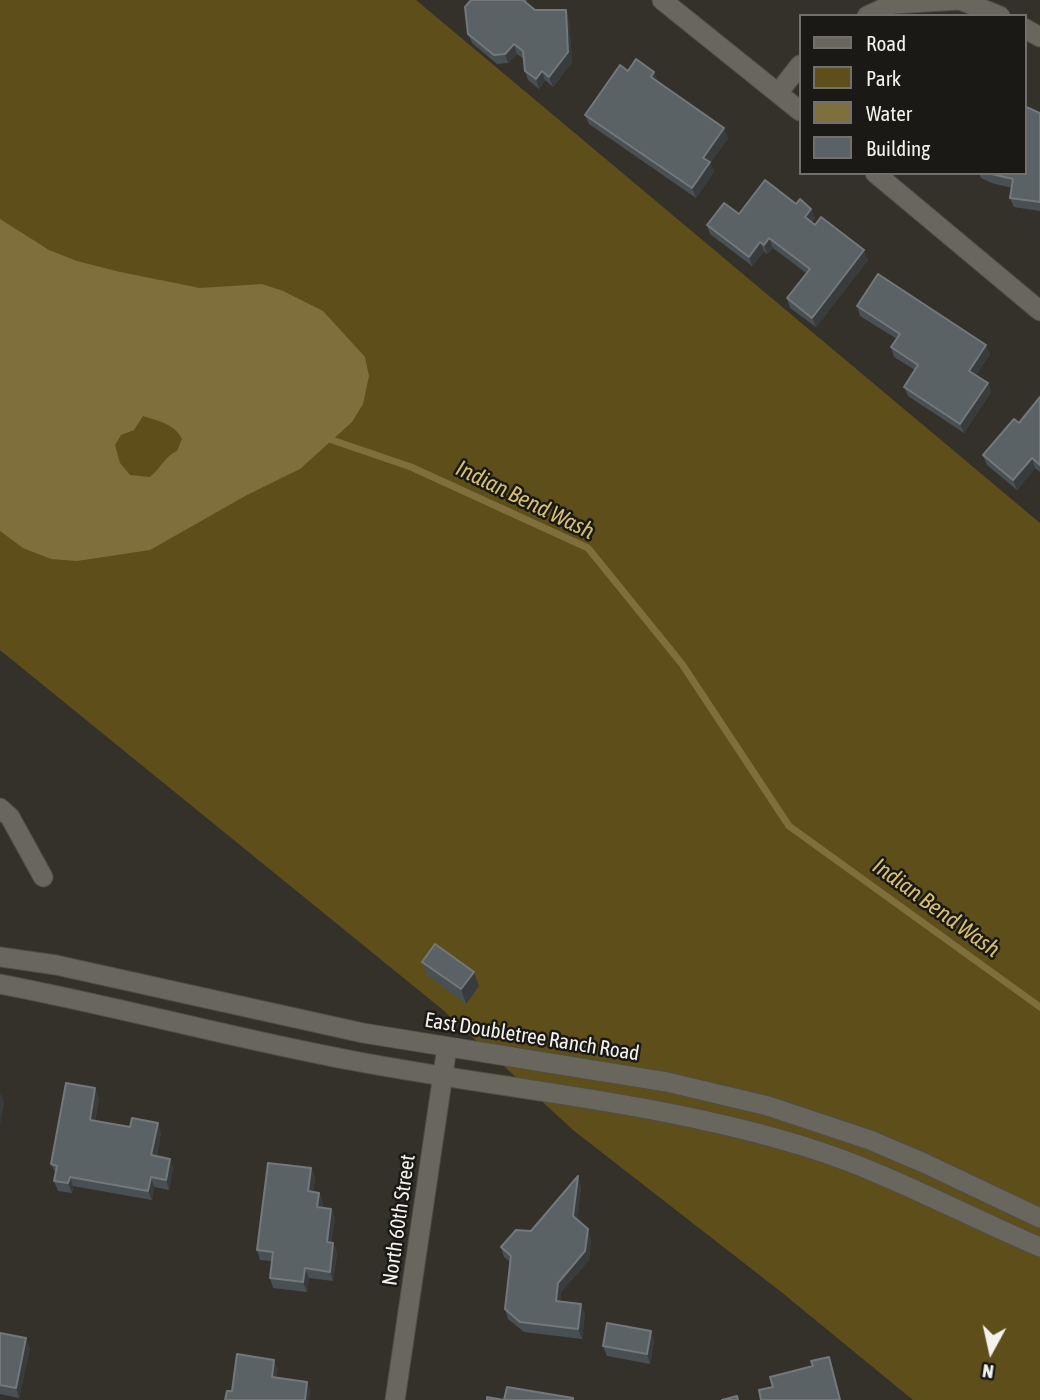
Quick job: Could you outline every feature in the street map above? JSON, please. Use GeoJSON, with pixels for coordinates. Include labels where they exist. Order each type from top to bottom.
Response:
{"type":"FeatureCollection","features":[{"type":"Feature","properties":{"kind":"main road"},"geometry":{"type":"LineString","coordinates":[[662,0],[799,110]]}},
{"type":"Feature","properties":{"kind":"main road"},"geometry":{"type":"LineString","coordinates":[[871,14],[893,4],[960,0],[995,14]]}},
{"type":"Feature","properties":{"kind":"main road"},"geometry":{"type":"LineString","coordinates":[[778,93],[799,66]]}},
{"type":"Feature","properties":{"kind":"main road"},"geometry":{"type":"LineString","coordinates":[[877,175],[1040,310]]}},
{"type":"Feature","properties":{"kind":"main road"},"geometry":{"type":"LineString","coordinates":[[0,808],[10,817],[43,877]]}},
{"type":"Feature","properties":{"kind":"main road","name":"East Doubletree Ranch Road"},"geometry":{"type":"LineString","coordinates":[[0,957],[56,965],[279,1016],[447,1047],[667,1082],[768,1105],[914,1158],[1040,1218]]}},
{"type":"Feature","properties":{"kind":"main road"},"geometry":{"type":"LineString","coordinates":[[51,994],[56,965]]}},
{"type":"Feature","properties":{"kind":"main road"},"geometry":{"type":"LineString","coordinates":[[0,984],[278,1045],[442,1076],[661,1110],[764,1134],[859,1167],[1040,1247]]}},
{"type":"Feature","properties":{"kind":"main road","name":"North 60th Street"},"geometry":{"type":"LineString","coordinates":[[396,1400],[447,1047]]}},
{"type":"Feature","properties":{"kind":"green space"},"geometry":{"type":"Polygon","coordinates":[[[0,0],[416,0],[1040,523],[1040,1400],[913,1400],[780,1291],[573,1130],[443,1010],[0,650],[0,0]]]}},
{"type":"Feature","properties":{"kind":"water"},"geometry":{"type":"Polygon","coordinates":[[[0,219],[49,250],[77,261],[120,272],[200,288],[262,284],[283,291],[323,311],[365,357],[369,376],[363,404],[352,422],[300,469],[247,495],[150,550],[77,561],[51,559],[23,548],[0,531],[0,219]],[[143,416],[134,430],[121,435],[115,445],[120,463],[130,475],[150,477],[177,451],[182,439],[171,426],[143,416]]]}},
{"type":"Feature","properties":{"kind":"building"},"geometry":{"type":"Polygon","coordinates":[[[471,0],[524,0],[535,10],[566,10],[568,52],[549,77],[542,71],[536,79],[525,71],[523,51],[514,44],[505,54],[494,55],[468,34],[465,7],[471,0]]]}},
{"type":"Feature","properties":{"kind":"building"},"geometry":{"type":"Polygon","coordinates":[[[636,59],[654,72],[651,77],[724,128],[703,158],[710,162],[692,188],[585,115],[620,65],[628,71],[636,59]]]}},
{"type":"Feature","properties":{"kind":"building"},"geometry":{"type":"Polygon","coordinates":[[[1026,107],[1040,113],[1040,202],[1010,198],[1013,179],[996,175],[1026,175],[1026,107]]]}},
{"type":"Feature","properties":{"kind":"building"},"geometry":{"type":"Polygon","coordinates":[[[765,180],[796,204],[800,199],[811,209],[805,217],[815,225],[821,217],[864,250],[812,318],[787,298],[810,269],[769,238],[764,245],[760,242],[749,257],[707,225],[724,203],[739,214],[765,180]]]}},
{"type":"Feature","properties":{"kind":"building"},"geometry":{"type":"Polygon","coordinates":[[[878,274],[986,345],[969,371],[988,383],[960,424],[904,387],[918,365],[891,347],[900,334],[857,306],[878,274]]]}},
{"type":"Feature","properties":{"kind":"building"},"geometry":{"type":"Polygon","coordinates":[[[1040,397],[1040,465],[1032,458],[1013,480],[983,455],[1014,419],[1019,423],[1040,397]]]}},
{"type":"Feature","properties":{"kind":"building"},"geometry":{"type":"Polygon","coordinates":[[[435,944],[474,972],[461,989],[422,962],[435,944]]]}},
{"type":"Feature","properties":{"kind":"building"},"geometry":{"type":"Polygon","coordinates":[[[66,1083],[95,1088],[90,1120],[130,1127],[132,1118],[158,1123],[151,1155],[170,1159],[166,1180],[151,1177],[148,1191],[70,1177],[68,1183],[54,1181],[57,1166],[51,1164],[66,1083]]]}},
{"type":"Feature","properties":{"kind":"building"},"geometry":{"type":"Polygon","coordinates":[[[268,1163],[311,1168],[308,1191],[319,1193],[317,1207],[331,1209],[327,1242],[333,1243],[330,1272],[305,1268],[303,1282],[270,1278],[273,1252],[257,1250],[268,1163]]]}},
{"type":"Feature","properties":{"kind":"building"},"geometry":{"type":"Polygon","coordinates":[[[578,1176],[573,1216],[588,1229],[585,1251],[558,1283],[556,1301],[581,1304],[578,1329],[520,1322],[505,1309],[511,1256],[501,1247],[516,1230],[531,1231],[578,1176]]]}},
{"type":"Feature","properties":{"kind":"building"},"geometry":{"type":"Polygon","coordinates":[[[607,1323],[651,1331],[647,1354],[603,1346],[607,1323]]]}},
{"type":"Feature","properties":{"kind":"building"},"geometry":{"type":"Polygon","coordinates":[[[0,1333],[26,1338],[16,1388],[0,1385],[0,1333]]]}},
{"type":"Feature","properties":{"kind":"building"},"geometry":{"type":"Polygon","coordinates":[[[237,1354],[274,1360],[272,1377],[307,1382],[305,1400],[225,1400],[227,1391],[232,1391],[237,1354]]]}},
{"type":"Feature","properties":{"kind":"building"},"geometry":{"type":"Polygon","coordinates":[[[829,1357],[840,1400],[761,1400],[759,1390],[773,1387],[770,1377],[813,1366],[811,1361],[829,1357]]]}},
{"type":"Feature","properties":{"kind":"building"},"geometry":{"type":"Polygon","coordinates":[[[507,1387],[573,1398],[573,1400],[504,1400],[507,1387]]]}},
{"type":"Feature","properties":{"kind":"building"},"geometry":{"type":"Polygon","coordinates":[[[737,1396],[738,1400],[722,1400],[737,1396]]]}},
{"type":"Feature","properties":{"kind":"waterway","name":"Indian Bend Wash"},"geometry":{"type":"LineString","coordinates":[[326,438],[411,467],[588,548],[682,664],[789,826],[1040,1007]]}}]}
